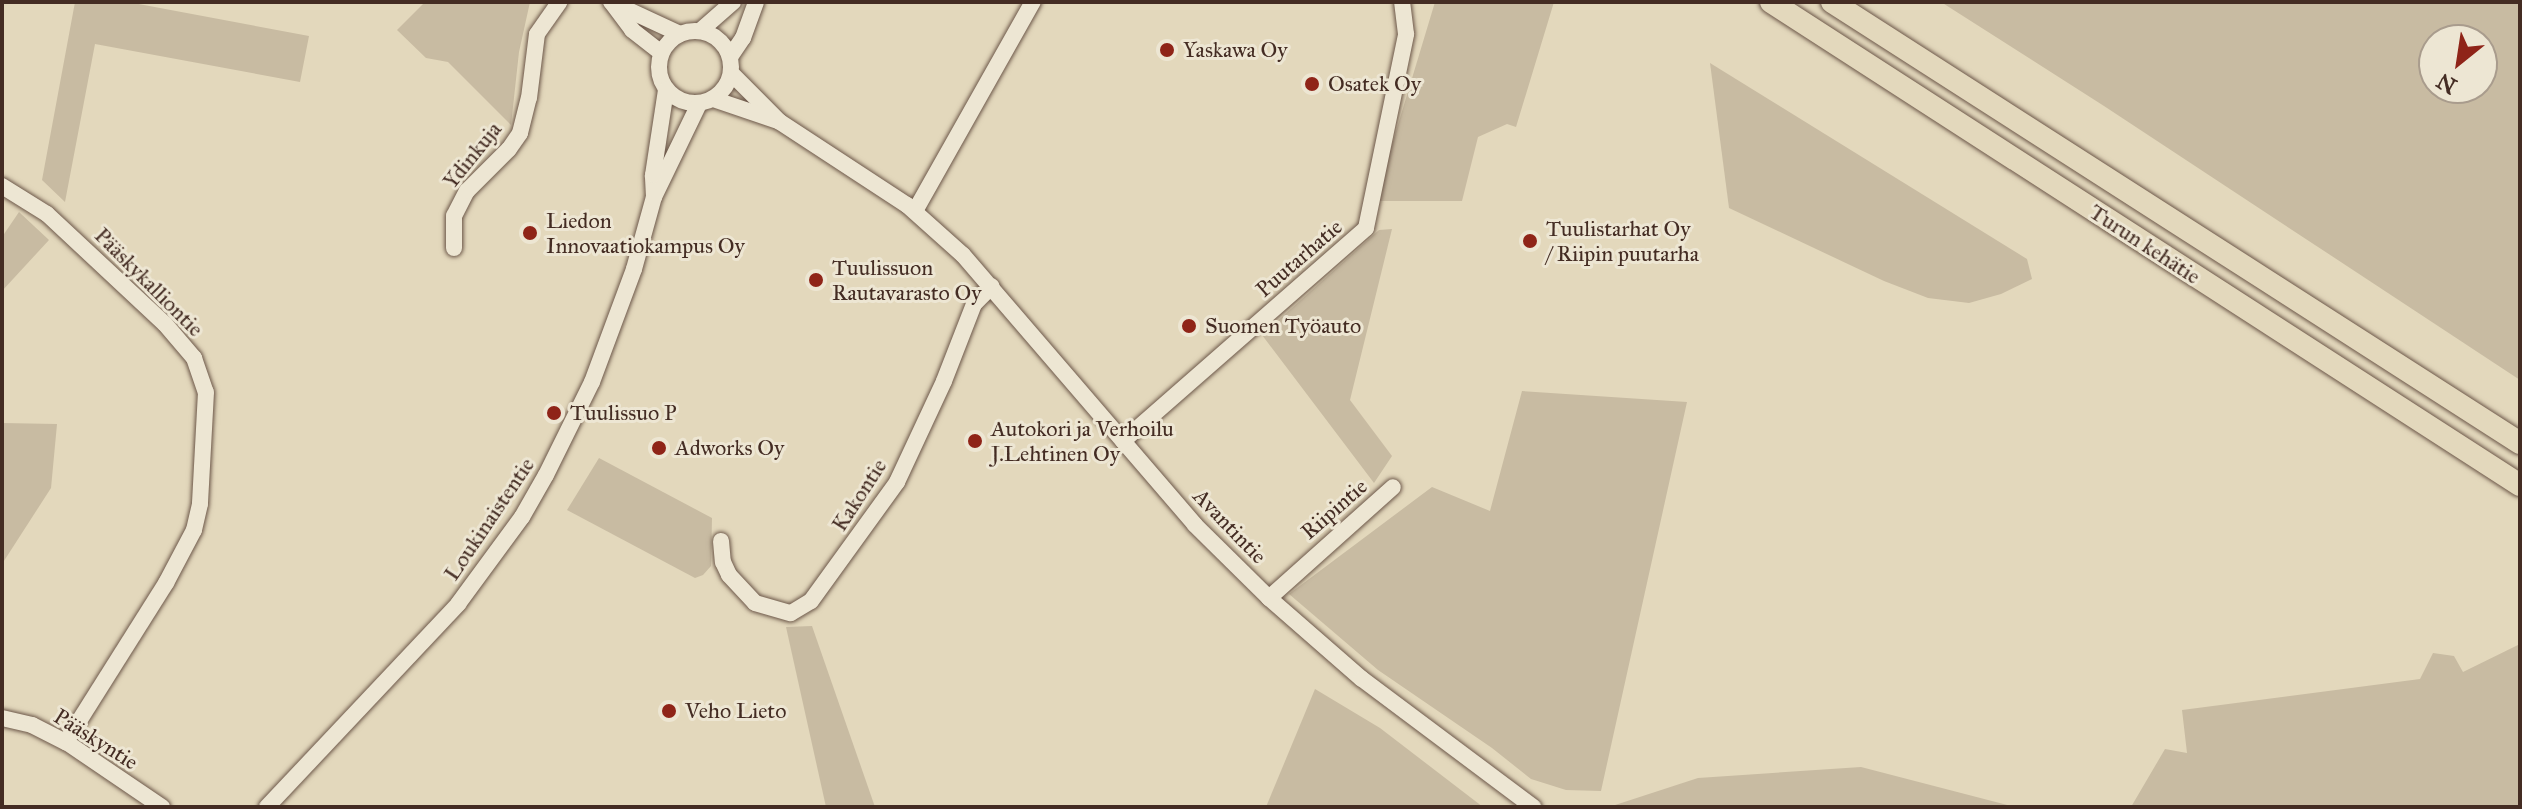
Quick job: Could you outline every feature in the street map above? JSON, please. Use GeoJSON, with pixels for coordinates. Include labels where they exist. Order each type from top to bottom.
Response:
{"type":"FeatureCollection","features":[{"type":"Feature","properties":{"kind":"highway","name":"Turun kehätie"},"geometry":{"type":"LineString","coordinates":[[1771,2],[2520,485]]}},
{"type":"Feature","properties":{"kind":"highway","name":"Turun kehätie"},"geometry":{"type":"LineString","coordinates":[[1835,2],[2520,443]]}},
{"type":"Feature","properties":{"kind":"street","name":"Ydinkuja"},"geometry":{"type":"LineString","coordinates":[[454,248],[454,216],[467,191],[509,149],[520,133],[529,98],[537,34],[559,2]]}},
{"type":"Feature","properties":{"kind":"street"},"geometry":{"type":"LineString","coordinates":[[661,53],[632,30],[611,2],[680,34],[700,31],[719,39],[731,65]]}},
{"type":"Feature","properties":{"kind":"street"},"geometry":{"type":"LineString","coordinates":[[700,31],[733,2]]}},
{"type":"Feature","properties":{"kind":"street"},"geometry":{"type":"LineString","coordinates":[[680,34],[661,53],[659,72],[666,90],[687,103],[706,101],[722,92],[756,2]]}},
{"type":"Feature","properties":{"kind":"street"},"geometry":{"type":"LineString","coordinates":[[915,211],[1033,2]]}},
{"type":"Feature","properties":{"kind":"street","name":"Puutarhatie"},"geometry":{"type":"LineString","coordinates":[[1123,441],[1366,228],[1406,34],[1402,2]]}},
{"type":"Feature","properties":{"kind":"street","name":"Avantintie"},"geometry":{"type":"LineString","coordinates":[[731,65],[780,122],[915,211],[992,286],[1195,525],[1269,598],[1362,679],[1533,807]]}},
{"type":"Feature","properties":{"kind":"street","name":"Loukinaistentie"},"geometry":{"type":"LineString","coordinates":[[654,197],[653,175],[666,90]]}},
{"type":"Feature","properties":{"kind":"street","name":"Avantintie"},"geometry":{"type":"LineString","coordinates":[[706,101],[780,122]]}},
{"type":"Feature","properties":{"kind":"street","name":"Loukinaistentie"},"geometry":{"type":"LineString","coordinates":[[267,807],[458,604],[522,517],[592,382],[630,281],[654,197],[706,101]]}},
{"type":"Feature","properties":{"kind":"street","name":"Pääskykalliontie"},"geometry":{"type":"LineString","coordinates":[[2,186],[47,214],[165,324],[194,358],[206,392],[201,489],[194,530],[172,573],[66,742]]}},
{"type":"Feature","properties":{"kind":"street","name":"Kakontie"},"geometry":{"type":"LineString","coordinates":[[721,541],[723,562],[729,575],[755,603],[791,613],[811,601],[897,482],[944,381],[974,304],[992,286]]}},
{"type":"Feature","properties":{"kind":"street","name":"Riipintie"},"geometry":{"type":"LineString","coordinates":[[1269,598],[1393,487]]}},
{"type":"Feature","properties":{"kind":"street","name":"Pääskyntie"},"geometry":{"type":"LineString","coordinates":[[2,718],[32,725],[66,742],[162,807]]}},
{"type":"Feature","properties":{"kind":"shaded area"},"geometry":{"type":"Polygon","coordinates":[[[75,2],[128,2],[309,36],[300,82],[95,44],[65,202],[42,180],[75,2]]]}},
{"type":"Feature","properties":{"kind":"shaded area"},"geometry":{"type":"Polygon","coordinates":[[[425,2],[530,2],[519,52],[511,125],[448,62],[426,58],[397,30],[425,2]]]}},
{"type":"Feature","properties":{"kind":"shaded area"},"geometry":{"type":"Polygon","coordinates":[[[1435,2],[1554,2],[1516,127],[1507,124],[1478,137],[1462,201],[1375,201],[1435,2]]]}},
{"type":"Feature","properties":{"kind":"shaded area"},"geometry":{"type":"Polygon","coordinates":[[[1941,2],[2520,2],[2520,380],[2104,106],[1941,2]]]}},
{"type":"Feature","properties":{"kind":"shaded area"},"geometry":{"type":"Polygon","coordinates":[[[1710,63],[2027,259],[2032,279],[2001,294],[1969,303],[1928,298],[1884,281],[1729,208],[1710,63]]]}},
{"type":"Feature","properties":{"kind":"shaded area"},"geometry":{"type":"Polygon","coordinates":[[[19,212],[49,240],[2,291],[2,237],[19,212]]]}},
{"type":"Feature","properties":{"kind":"shaded area"},"geometry":{"type":"Polygon","coordinates":[[[1392,229],[1350,400],[1392,456],[1374,483],[1262,335],[1379,230],[1392,229]]]}},
{"type":"Feature","properties":{"kind":"shaded area"},"geometry":{"type":"Polygon","coordinates":[[[1522,391],[1687,402],[1601,791],[1566,790],[1531,779],[1492,748],[1378,670],[1289,594],[1432,487],[1490,511],[1522,391]]]}},
{"type":"Feature","properties":{"kind":"shaded area"},"geometry":{"type":"Polygon","coordinates":[[[2,423],[57,424],[51,488],[2,564],[2,423]]]}},
{"type":"Feature","properties":{"kind":"shaded area"},"geometry":{"type":"Polygon","coordinates":[[[599,458],[712,518],[711,566],[703,575],[695,578],[567,510],[599,458]]]}},
{"type":"Feature","properties":{"kind":"shaded area"},"geometry":{"type":"Polygon","coordinates":[[[812,626],[875,807],[826,807],[786,627],[812,626]]]}},
{"type":"Feature","properties":{"kind":"shaded area"},"geometry":{"type":"Polygon","coordinates":[[[2520,644],[2520,807],[2131,807],[2165,749],[2187,753],[2182,710],[2420,679],[2433,653],[2454,656],[2463,672],[2520,644]]]}},
{"type":"Feature","properties":{"kind":"shaded area"},"geometry":{"type":"Polygon","coordinates":[[[1315,689],[1380,728],[1483,807],[1266,807],[1315,689]]]}},
{"type":"Feature","properties":{"kind":"shaded area"},"geometry":{"type":"Polygon","coordinates":[[[1861,767],[2015,807],[1609,807],[1698,778],[1861,767]]]}},
{"type":"Feature","properties":{"kind":"place","name":"Yaskawa Oy"},"geometry":{"type":"Point","coordinates":[1167,50]}},
{"type":"Feature","properties":{"kind":"place","name":"Osatek Oy"},"geometry":{"type":"Point","coordinates":[1312,84]}},
{"type":"Feature","properties":{"kind":"place","name":"Liedon Innovaatiokampus Oy"},"geometry":{"type":"Point","coordinates":[530,233]}},
{"type":"Feature","properties":{"kind":"place","name":"Tuulistarhat Oy / Riipin puutarha"},"geometry":{"type":"Point","coordinates":[1530,241]}},
{"type":"Feature","properties":{"kind":"place","name":"Tuulissuon Rautavarasto Oy"},"geometry":{"type":"Point","coordinates":[816,280]}},
{"type":"Feature","properties":{"kind":"place","name":"Suomen Työauto"},"geometry":{"type":"Point","coordinates":[1189,326]}},
{"type":"Feature","properties":{"kind":"place","name":"Tuulissuo P"},"geometry":{"type":"Point","coordinates":[554,413]}},
{"type":"Feature","properties":{"kind":"place","name":"Autokori ja Verhoilu J.Lehtinen Oy"},"geometry":{"type":"Point","coordinates":[975,441]}},
{"type":"Feature","properties":{"kind":"place","name":"Adworks Oy"},"geometry":{"type":"Point","coordinates":[659,448]}},
{"type":"Feature","properties":{"kind":"place","name":"Veho Lieto"},"geometry":{"type":"Point","coordinates":[669,711]}}]}
